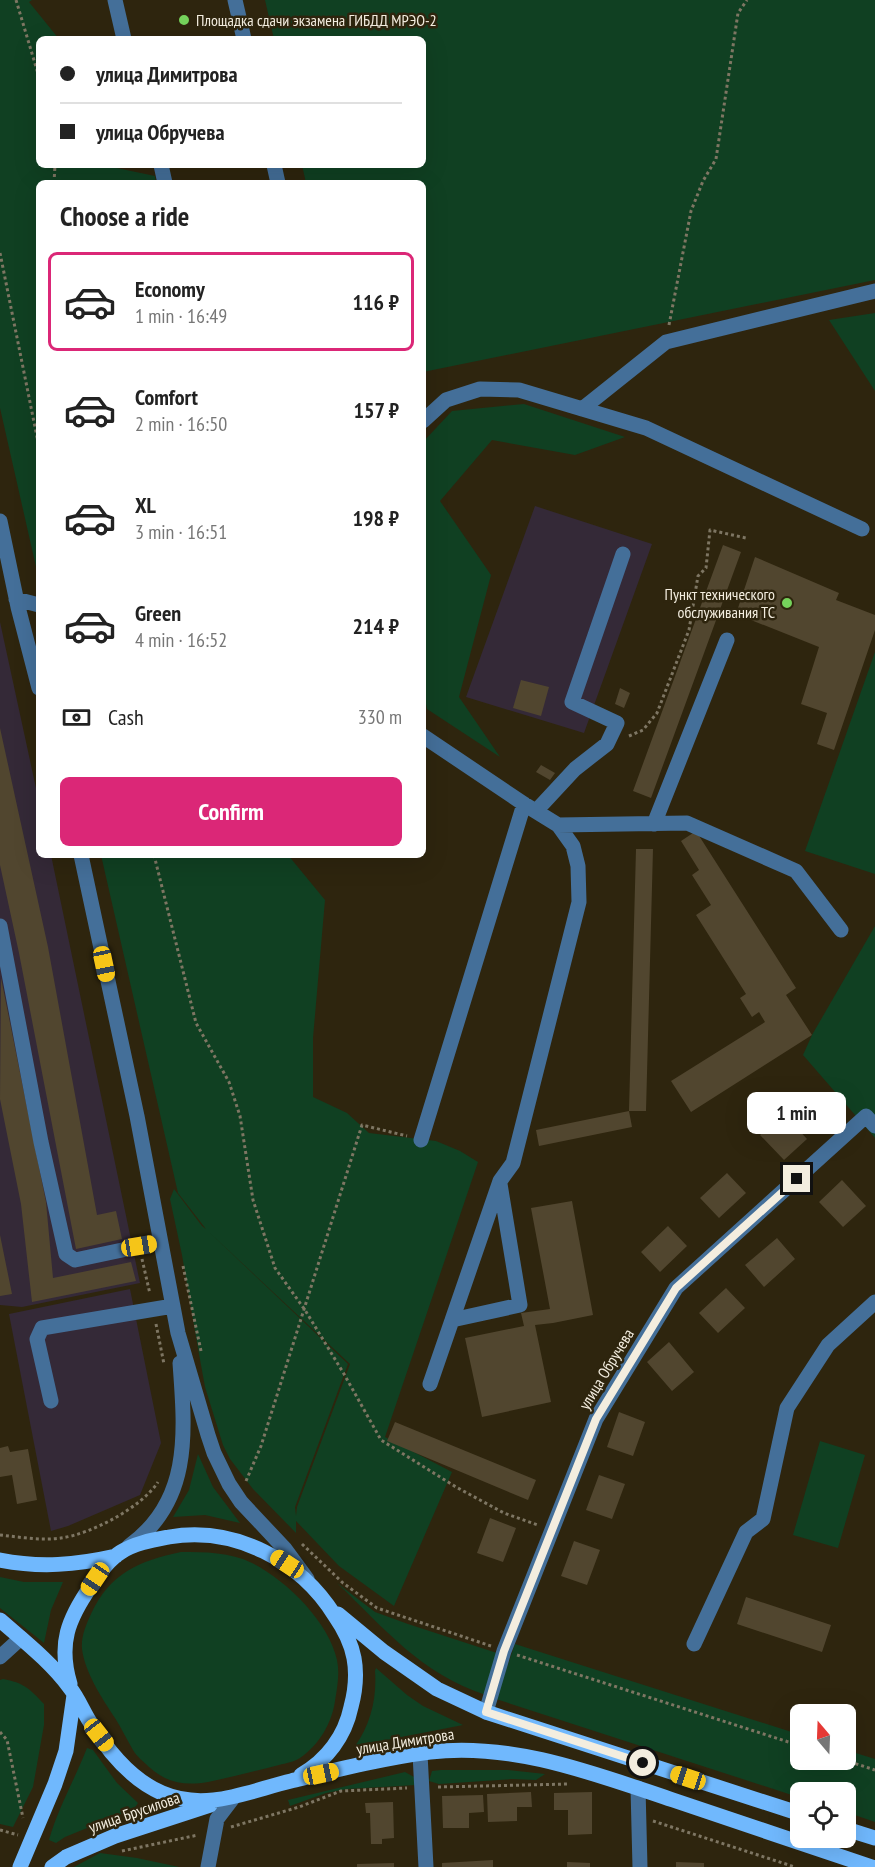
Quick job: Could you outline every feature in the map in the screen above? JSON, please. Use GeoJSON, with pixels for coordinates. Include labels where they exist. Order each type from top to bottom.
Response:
{"type":"FeatureCollection","features":[{"type":"Feature","properties":{"kind":"main road","name":"улица Димитрова"},"geometry":{"type":"LineString","coordinates":[[0,1560],[51,1566],[76,1564],[120,1553],[146,1542],[191,1534],[225,1538],[251,1545],[287,1564],[314,1588],[330,1608],[346,1635],[354,1660],[354,1698],[343,1733],[326,1755],[304,1773],[287,1782]]}},
{"type":"Feature","properties":{"kind":"main road","name":"улица Димитрова"},"geometry":{"type":"LineString","coordinates":[[73,1692],[65,1656],[70,1620],[75,1608],[95,1579],[120,1553]]}},
{"type":"Feature","properties":{"kind":"main road","name":"улица Димитрова"},"geometry":{"type":"LineString","coordinates":[[330,1608],[384,1652],[437,1689],[486,1712],[790,1810]]}},
{"type":"Feature","properties":{"kind":"main road","name":"улица Димитрова"},"geometry":{"type":"LineString","coordinates":[[0,1620],[52,1667],[73,1692],[99,1735],[119,1760],[140,1780],[164,1794],[193,1800],[233,1798],[287,1782],[420,1754],[461,1750],[511,1753],[544,1760],[638,1788],[867,1866]]}},
{"type":"Feature","properties":{"kind":"main road"},"geometry":{"type":"LineString","coordinates":[[20,1867],[55,1784],[66,1751],[73,1692]]}},
{"type":"Feature","properties":{"kind":"main road","name":"улица Брусилова"},"geometry":{"type":"LineString","coordinates":[[52,1867],[66,1857],[115,1836],[233,1798]]}},
{"type":"Feature","properties":{"kind":"main road"},"geometry":{"type":"LineString","coordinates":[[856,1832],[875,1838]]}},
{"type":"Feature","properties":{"kind":"street"},"geometry":{"type":"LineString","coordinates":[[115,0],[123,36]]}},
{"type":"Feature","properties":{"kind":"street"},"geometry":{"type":"LineString","coordinates":[[235,0],[243,36]]}},
{"type":"Feature","properties":{"kind":"street"},"geometry":{"type":"LineString","coordinates":[[582,409],[666,342],[875,291]]}},
{"type":"Feature","properties":{"kind":"street"},"geometry":{"type":"LineString","coordinates":[[426,418],[446,400],[480,389],[519,390],[646,428],[862,529]]}},
{"type":"Feature","properties":{"kind":"street"},"geometry":{"type":"LineString","coordinates":[[0,521],[16,599],[36,676]]}},
{"type":"Feature","properties":{"kind":"street"},"geometry":{"type":"LineString","coordinates":[[421,1140],[530,808],[607,744],[617,723],[572,702],[623,554]]}},
{"type":"Feature","properties":{"kind":"street"},"geometry":{"type":"LineString","coordinates":[[16,599],[36,603]]}},
{"type":"Feature","properties":{"kind":"street"},"geometry":{"type":"LineString","coordinates":[[654,824],[727,640]]}},
{"type":"Feature","properties":{"kind":"street"},"geometry":{"type":"LineString","coordinates":[[426,738],[558,825],[573,846],[578,866],[579,902],[513,1163],[500,1181],[430,1384]]}},
{"type":"Feature","properties":{"kind":"street"},"geometry":{"type":"LineString","coordinates":[[558,825],[687,823],[796,871],[842,930]]}},
{"type":"Feature","properties":{"kind":"street"},"geometry":{"type":"LineString","coordinates":[[82,858],[137,1116],[178,1333],[208,1435],[228,1484],[241,1502],[285,1549],[314,1588]]}},
{"type":"Feature","properties":{"kind":"street"},"geometry":{"type":"LineString","coordinates":[[0,926],[41,1142],[66,1254],[75,1260],[160,1242]]}},
{"type":"Feature","properties":{"kind":"street","name":"улица Обручева"},"geometry":{"type":"LineString","coordinates":[[486,1712],[504,1651],[596,1419],[676,1288],[870,1121]]}},
{"type":"Feature","properties":{"kind":"street"},"geometry":{"type":"LineString","coordinates":[[452,1320],[520,1305],[500,1181]]}},
{"type":"Feature","properties":{"kind":"street"},"geometry":{"type":"LineString","coordinates":[[694,1644],[746,1532],[763,1519],[787,1408],[828,1345],[875,1302]]}},
{"type":"Feature","properties":{"kind":"street"},"geometry":{"type":"LineString","coordinates":[[51,1401],[37,1339],[42,1328],[173,1306]]}},
{"type":"Feature","properties":{"kind":"street"},"geometry":{"type":"LineString","coordinates":[[120,1553],[141,1538],[156,1522],[181,1467],[184,1428],[178,1333]]}},
{"type":"Feature","properties":{"kind":"street"},"geometry":{"type":"LineString","coordinates":[[0,1657],[21,1638]]}},
{"type":"Feature","properties":{"kind":"street"},"geometry":{"type":"LineString","coordinates":[[420,1754],[426,1867]]}},
{"type":"Feature","properties":{"kind":"street"},"geometry":{"type":"LineString","coordinates":[[638,1788],[640,1867]]}},
{"type":"Feature","properties":{"kind":"street"},"geometry":{"type":"LineString","coordinates":[[208,1867],[217,1819],[233,1798]]}},
{"type":"Feature","properties":{"kind":"path"},"geometry":{"type":"LineString","coordinates":[[16,0],[36,67]]}},
{"type":"Feature","properties":{"kind":"path"},"geometry":{"type":"LineString","coordinates":[[666,342],[691,211],[703,181],[716,159],[738,13],[747,0]]}},
{"type":"Feature","properties":{"kind":"path"},"geometry":{"type":"LineString","coordinates":[[0,253],[36,432]]}},
{"type":"Feature","properties":{"kind":"path"},"geometry":{"type":"LineString","coordinates":[[607,744],[643,730],[657,713],[689,630],[698,576],[706,568],[710,530],[746,538]]}},
{"type":"Feature","properties":{"kind":"path"},"geometry":{"type":"LineString","coordinates":[[155,858],[196,1023],[229,1082],[240,1116],[253,1200],[275,1268],[305,1310],[381,1440],[456,1487],[504,1513],[552,1530]]}},
{"type":"Feature","properties":{"kind":"path"},"geometry":{"type":"LineString","coordinates":[[246,1481],[261,1446],[362,1125],[421,1140]]}},
{"type":"Feature","properties":{"kind":"path"},"geometry":{"type":"LineString","coordinates":[[139,1246],[165,1374]]}},
{"type":"Feature","properties":{"kind":"path"},"geometry":{"type":"LineString","coordinates":[[0,1534],[41,1539],[62,1538],[86,1532],[108,1521],[143,1498],[162,1476]]}},
{"type":"Feature","properties":{"kind":"path"},"geometry":{"type":"LineString","coordinates":[[0,1732],[7,1740],[24,1821]]}},
{"type":"Feature","properties":{"kind":"path"},"geometry":{"type":"LineString","coordinates":[[856,1764],[875,1770]]}},
{"type":"Feature","properties":{"kind":"path"},"geometry":{"type":"LineString","coordinates":[[121,1852],[213,1832],[299,1807],[341,1791],[577,1784]]}},
{"type":"Feature","properties":{"kind":"path"},"geometry":{"type":"LineString","coordinates":[[638,1810],[654,1822],[795,1867]]}},
{"type":"Feature","properties":{"kind":"path"},"geometry":{"type":"LineString","coordinates":[[0,1830],[19,1835]]}},
{"type":"Feature","properties":{"kind":"shaded area"},"geometry":{"type":"Polygon","coordinates":[[[535,506],[652,544],[584,733],[466,697],[535,506]]]}},
{"type":"Feature","properties":{"kind":"shaded area"},"geometry":{"type":"Polygon","coordinates":[[[0,622],[36,788],[36,858],[52,858],[140,1283],[22,1307],[0,1305],[0,622]]]}},
{"type":"Feature","properties":{"kind":"shaded area"},"geometry":{"type":"Polygon","coordinates":[[[130,1289],[161,1443],[140,1495],[51,1531],[9,1314],[130,1289]]]}},
{"type":"Feature","properties":{"kind":"green space"},"geometry":{"type":"Polygon","coordinates":[[[0,0],[32,0],[29,2],[57,36],[36,36],[36,168],[117,168],[155,176],[156,180],[36,180],[36,567],[0,408],[0,0]]]}},
{"type":"Feature","properties":{"kind":"green space"},"geometry":{"type":"Polygon","coordinates":[[[265,0],[875,0],[875,280],[426,371],[426,180],[305,180],[303,168],[426,168],[426,36],[273,36],[265,0]]]}},
{"type":"Feature","properties":{"kind":"green space"},"geometry":{"type":"Polygon","coordinates":[[[875,313],[875,391],[829,320],[875,313]]]}},
{"type":"Feature","properties":{"kind":"green space"},"geometry":{"type":"Polygon","coordinates":[[[524,404],[625,437],[575,455],[492,440],[440,501],[491,575],[459,697],[500,757],[427,709],[426,704],[426,439],[452,411],[524,404]]]}},
{"type":"Feature","properties":{"kind":"green space"},"geometry":{"type":"Polygon","coordinates":[[[875,652],[875,874],[805,851],[875,652]]]}},
{"type":"Feature","properties":{"kind":"green space"},"geometry":{"type":"Polygon","coordinates":[[[102,858],[290,858],[325,900],[313,1038],[313,1097],[347,1113],[369,1133],[436,1141],[478,1162],[385,1437],[452,1472],[394,1606],[339,1566],[296,1521],[296,1533],[253,1489],[230,1459],[223,1445],[205,1387],[170,1199],[174,1189],[206,1229],[178,1193],[102,858]],[[209,1232],[348,1364],[295,1507],[296,1516],[297,1507],[350,1364],[209,1232]]]}},
{"type":"Feature","properties":{"kind":"green space"},"geometry":{"type":"Polygon","coordinates":[[[875,926],[875,1138],[803,1055],[812,1035],[875,926]]]}},
{"type":"Feature","properties":{"kind":"green space"},"geometry":{"type":"Polygon","coordinates":[[[820,1441],[865,1455],[838,1548],[793,1535],[820,1441]]]}},
{"type":"Feature","properties":{"kind":"green space"},"geometry":{"type":"Polygon","coordinates":[[[198,1454],[213,1487],[240,1523],[205,1515],[173,1517],[189,1490],[198,1454]]]}},
{"type":"Feature","properties":{"kind":"green space"},"geometry":{"type":"Polygon","coordinates":[[[181,1552],[226,1555],[244,1559],[265,1570],[292,1591],[316,1617],[325,1631],[338,1665],[338,1681],[333,1709],[328,1725],[319,1740],[298,1759],[208,1782],[191,1784],[169,1780],[162,1777],[136,1755],[100,1694],[90,1676],[82,1649],[83,1635],[91,1614],[107,1588],[127,1571],[152,1560],[181,1552]]]}},
{"type":"Feature","properties":{"kind":"green space"},"geometry":{"type":"Polygon","coordinates":[[[0,1577],[24,1582],[63,1582],[51,1610],[44,1643],[0,1608],[0,1577]]]}},
{"type":"Feature","properties":{"kind":"green space"},"geometry":{"type":"Polygon","coordinates":[[[337,1583],[375,1612],[500,1654],[486,1695],[442,1675],[423,1662],[388,1633],[337,1583]]]}},
{"type":"Feature","properties":{"kind":"green space"},"geometry":{"type":"Polygon","coordinates":[[[515,1644],[790,1732],[790,1770],[856,1770],[856,1753],[875,1759],[875,1822],[856,1815],[856,1782],[790,1782],[790,1794],[496,1699],[515,1644]]]}},
{"type":"Feature","properties":{"kind":"green space"},"geometry":{"type":"Polygon","coordinates":[[[376,1668],[423,1706],[463,1725],[355,1746],[361,1738],[372,1710],[376,1668]]]}},
{"type":"Feature","properties":{"kind":"green space"},"geometry":{"type":"Polygon","coordinates":[[[0,1680],[26,1687],[44,1704],[44,1725],[33,1787],[13,1827],[0,1824],[0,1680]]]}},
{"type":"Feature","properties":{"kind":"green space"},"geometry":{"type":"Polygon","coordinates":[[[87,1748],[93,1750],[117,1783],[138,1803],[134,1809],[65,1837],[56,1843],[49,1840],[87,1748]]]}},
{"type":"Feature","properties":{"kind":"green space"},"geometry":{"type":"Polygon","coordinates":[[[508,1770],[545,1774],[536,1780],[512,1779],[439,1784],[429,1781],[432,1771],[508,1770]]]}},
{"type":"Feature","properties":{"kind":"green space"},"geometry":{"type":"Polygon","coordinates":[[[405,1772],[414,1777],[416,1785],[347,1789],[326,1793],[290,1806],[288,1800],[405,1772]]]}},
{"type":"Feature","properties":{"kind":"green space"},"geometry":{"type":"Polygon","coordinates":[[[100,1853],[137,1858],[179,1867],[74,1867],[100,1853]]]}},
{"type":"Feature","properties":{"kind":"building"},"geometry":{"type":"Polygon","coordinates":[[[723,545],[741,552],[651,798],[633,791],[723,545]]]}},
{"type":"Feature","properties":{"kind":"building"},"geometry":{"type":"Polygon","coordinates":[[[755,557],[839,593],[836,600],[875,615],[875,630],[834,750],[817,744],[827,713],[801,704],[819,647],[736,614],[755,557]]]}},
{"type":"Feature","properties":{"kind":"building"},"geometry":{"type":"Polygon","coordinates":[[[521,680],[549,687],[541,716],[513,708],[521,680]]]}},
{"type":"Feature","properties":{"kind":"building"},"geometry":{"type":"Polygon","coordinates":[[[620,688],[630,693],[624,708],[615,704],[620,688]]]}},
{"type":"Feature","properties":{"kind":"building"},"geometry":{"type":"Polygon","coordinates":[[[0,728],[48,947],[97,1215],[116,1211],[122,1239],[76,1249],[0,865],[0,728]]]}},
{"type":"Feature","properties":{"kind":"building"},"geometry":{"type":"Polygon","coordinates":[[[541,765],[555,773],[550,780],[536,772],[541,765]]]}},
{"type":"Feature","properties":{"kind":"building"},"geometry":{"type":"Polygon","coordinates":[[[696,831],[796,988],[786,995],[812,1035],[691,1112],[671,1081],[765,1022],[759,1012],[752,1017],[740,998],[746,994],[696,915],[711,905],[692,875],[699,870],[681,841],[696,831]]]}},
{"type":"Feature","properties":{"kind":"building"},"geometry":{"type":"Polygon","coordinates":[[[636,849],[653,849],[646,1111],[629,1111],[636,849]]]}},
{"type":"Feature","properties":{"kind":"building"},"geometry":{"type":"Polygon","coordinates":[[[1,978],[46,1202],[53,1278],[131,1262],[136,1281],[32,1302],[21,1204],[0,1099],[1,978]]]}},
{"type":"Feature","properties":{"kind":"building"},"geometry":{"type":"Polygon","coordinates":[[[629,1111],[632,1127],[539,1146],[536,1130],[629,1111]]]}},
{"type":"Feature","properties":{"kind":"building"},"geometry":{"type":"Polygon","coordinates":[[[783,1113],[807,1139],[784,1160],[760,1135],[783,1113]]]}},
{"type":"Feature","properties":{"kind":"building"},"geometry":{"type":"Polygon","coordinates":[[[727,1173],[746,1193],[719,1218],[700,1198],[727,1173]]]}},
{"type":"Feature","properties":{"kind":"building"},"geometry":{"type":"Polygon","coordinates":[[[842,1180],[866,1206],[843,1227],[819,1202],[842,1180]]]}},
{"type":"Feature","properties":{"kind":"building"},"geometry":{"type":"Polygon","coordinates":[[[572,1201],[593,1315],[535,1325],[551,1402],[482,1417],[465,1338],[524,1326],[521,1313],[550,1309],[531,1208],[572,1201]]]}},
{"type":"Feature","properties":{"kind":"building"},"geometry":{"type":"Polygon","coordinates":[[[668,1226],[687,1246],[660,1272],[641,1252],[668,1226]]]}},
{"type":"Feature","properties":{"kind":"building"},"geometry":{"type":"Polygon","coordinates":[[[0,1235],[12,1294],[0,1296],[0,1235]]]}},
{"type":"Feature","properties":{"kind":"building"},"geometry":{"type":"Polygon","coordinates":[[[777,1238],[795,1259],[764,1287],[745,1265],[777,1238]]]}},
{"type":"Feature","properties":{"kind":"building"},"geometry":{"type":"Polygon","coordinates":[[[726,1288],[745,1308],[718,1333],[699,1313],[726,1288]]]}},
{"type":"Feature","properties":{"kind":"building"},"geometry":{"type":"Polygon","coordinates":[[[669,1342],[694,1372],[672,1391],[647,1362],[669,1342]]]}},
{"type":"Feature","properties":{"kind":"building"},"geometry":{"type":"Polygon","coordinates":[[[619,1412],[645,1422],[633,1456],[607,1447],[619,1412]]]}},
{"type":"Feature","properties":{"kind":"building"},"geometry":{"type":"Polygon","coordinates":[[[395,1422],[536,1480],[528,1500],[387,1441],[395,1422]]]}},
{"type":"Feature","properties":{"kind":"building"},"geometry":{"type":"Polygon","coordinates":[[[8,1446],[10,1452],[28,1449],[37,1500],[17,1504],[12,1475],[0,1477],[0,1448],[8,1446]]]}},
{"type":"Feature","properties":{"kind":"building"},"geometry":{"type":"Polygon","coordinates":[[[599,1475],[625,1484],[612,1519],[586,1510],[599,1475]]]}},
{"type":"Feature","properties":{"kind":"building"},"geometry":{"type":"Polygon","coordinates":[[[490,1518],[516,1528],[503,1562],[477,1553],[490,1518]]]}},
{"type":"Feature","properties":{"kind":"building"},"geometry":{"type":"Polygon","coordinates":[[[574,1541],[600,1550],[587,1585],[561,1576],[574,1541]]]}},
{"type":"Feature","properties":{"kind":"building"},"geometry":{"type":"Polygon","coordinates":[[[746,1597],[831,1625],[822,1652],[737,1624],[746,1597]]]}},
{"type":"Feature","properties":{"kind":"building"},"geometry":{"type":"Polygon","coordinates":[[[531,1792],[532,1807],[517,1807],[517,1821],[488,1822],[487,1794],[531,1792]]]}},
{"type":"Feature","properties":{"kind":"building"},"geometry":{"type":"Polygon","coordinates":[[[592,1792],[592,1834],[568,1835],[568,1810],[554,1810],[554,1793],[592,1792]]]}},
{"type":"Feature","properties":{"kind":"building"},"geometry":{"type":"Polygon","coordinates":[[[483,1795],[484,1812],[469,1813],[469,1828],[443,1828],[442,1796],[483,1795]]]}},
{"type":"Feature","properties":{"kind":"building"},"geometry":{"type":"Polygon","coordinates":[[[393,1802],[394,1838],[382,1839],[382,1844],[371,1844],[370,1813],[366,1813],[365,1803],[393,1802]]]}},
{"type":"Feature","properties":{"kind":"building"},"geometry":{"type":"Polygon","coordinates":[[[493,1860],[493,1867],[442,1867],[442,1863],[493,1860]]]}},
{"type":"Feature","properties":{"kind":"building"},"geometry":{"type":"Polygon","coordinates":[[[567,1862],[590,1863],[590,1867],[567,1867],[567,1862]]]}},
{"type":"Feature","properties":{"kind":"building"},"geometry":{"type":"Polygon","coordinates":[[[676,1862],[704,1863],[704,1867],[676,1867],[676,1862]]]}},
{"type":"Feature","properties":{"kind":"building"},"geometry":{"type":"Polygon","coordinates":[[[394,1863],[394,1867],[357,1867],[357,1864],[394,1863]]]}},
{"type":"Feature","properties":{"kind":"place","name":"Площадка сдачи экзамена ГИБДД МРЭО-2"},"geometry":{"type":"Point","coordinates":[184,20]}},
{"type":"Feature","properties":{"kind":"place","name":"Пункт технического обслуживания ТС"},"geometry":{"type":"Point","coordinates":[787,603]}},
{"type":"Feature","properties":{"kind":"route"},"geometry":{"type":"LineString","coordinates":[[643,1763],[486,1712],[504,1651],[596,1419],[676,1288],[797,1179]]}}]}
